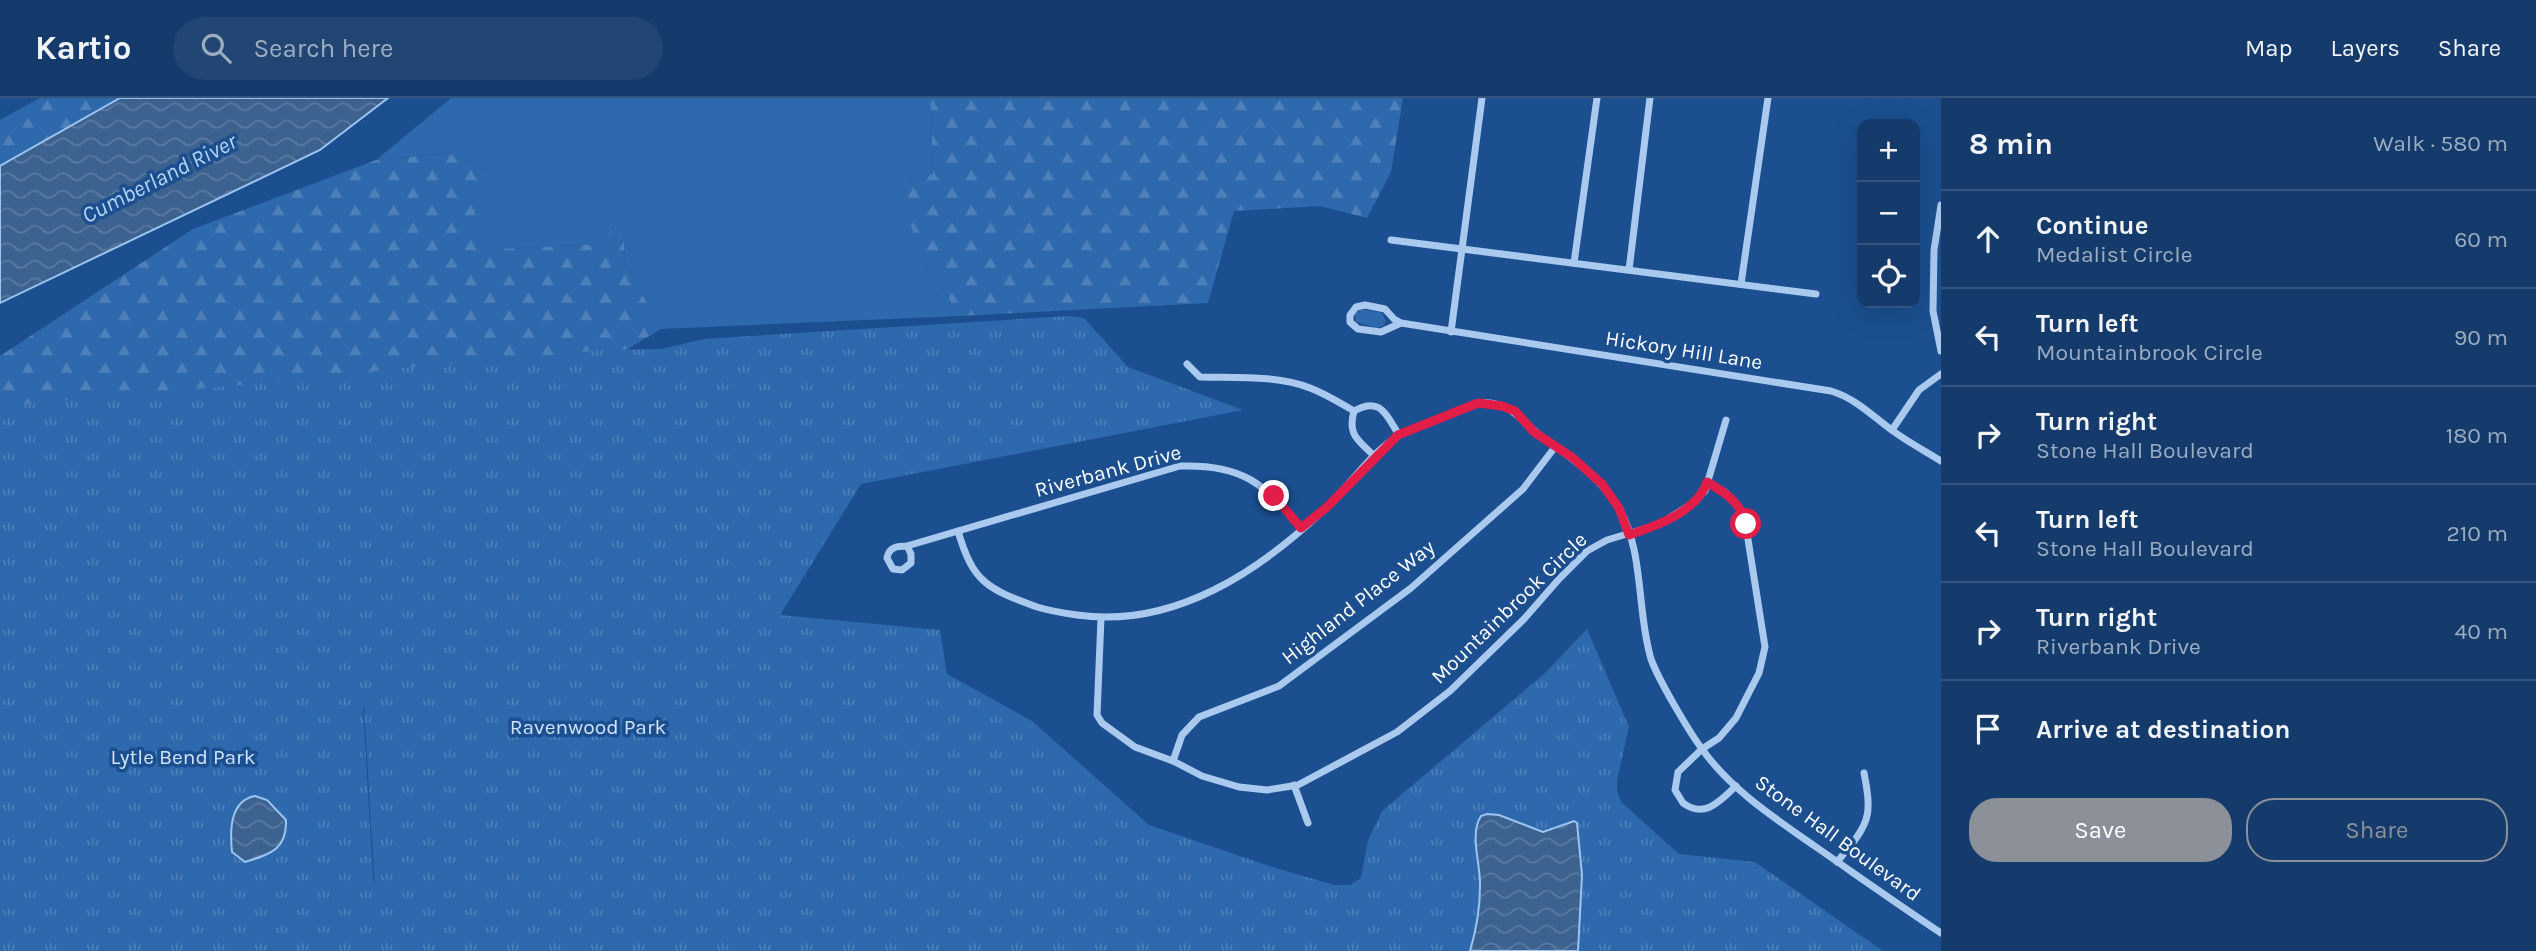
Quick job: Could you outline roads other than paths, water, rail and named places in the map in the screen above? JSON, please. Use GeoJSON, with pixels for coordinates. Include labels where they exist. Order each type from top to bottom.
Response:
{"type":"FeatureCollection","features":[{"type":"Feature","properties":{"kind":"street"},"geometry":{"type":"LineString","coordinates":[[1451,332],[1482,98]]}},
{"type":"Feature","properties":{"kind":"street"},"geometry":{"type":"LineString","coordinates":[[1574,263],[1597,98]]}},
{"type":"Feature","properties":{"kind":"street"},"geometry":{"type":"LineString","coordinates":[[1629,270],[1650,98]]}},
{"type":"Feature","properties":{"kind":"street"},"geometry":{"type":"LineString","coordinates":[[1741,285],[1768,98]]}},
{"type":"Feature","properties":{"kind":"street"},"geometry":{"type":"LineString","coordinates":[[1941,205],[1933,311],[1941,351]]}},
{"type":"Feature","properties":{"kind":"street"},"geometry":{"type":"LineString","coordinates":[[1391,240],[1816,294]]}},
{"type":"Feature","properties":{"kind":"street","name":"Hickory Hill Lane"},"geometry":{"type":"LineString","coordinates":[[1401,323],[1381,332],[1357,329],[1350,321],[1350,315],[1356,307],[1365,305],[1385,309],[1401,323],[1832,391],[1847,396],[1892,430],[1941,461]]}},
{"type":"Feature","properties":{"kind":"street"},"geometry":{"type":"LineString","coordinates":[[1187,364],[1200,377],[1282,381],[1309,388],[1354,411]]}},
{"type":"Feature","properties":{"kind":"street"},"geometry":{"type":"LineString","coordinates":[[1892,430],[1919,390],[1941,374]]}},
{"type":"Feature","properties":{"kind":"street","name":"Stone Hall Boulevard"},"geometry":{"type":"LineString","coordinates":[[958,531],[965,555],[974,572],[997,592],[1046,610],[1101,618],[1155,611],[1225,586],[1259,564],[1327,507],[1398,435],[1478,403],[1488,403],[1515,411],[1534,432],[1573,458],[1602,484],[1619,508],[1634,549],[1652,660],[1702,749],[1736,786],[1766,812],[1941,933]]}},
{"type":"Feature","properties":{"kind":"street"},"geometry":{"type":"LineString","coordinates":[[1375,457],[1353,434],[1351,424],[1354,411],[1365,405],[1376,406],[1384,411],[1398,435]]}},
{"type":"Feature","properties":{"kind":"street","name":"Mountainbrook Circle"},"geometry":{"type":"LineString","coordinates":[[1101,618],[1097,715],[1102,723],[1135,747],[1173,761],[1202,776],[1238,787],[1267,790],[1294,785],[1397,732],[1450,691],[1524,619],[1587,551],[1607,540],[1660,524],[1690,505],[1705,491],[1726,419]]}},
{"type":"Feature","properties":{"kind":"street","name":"Highland Place Way"},"geometry":{"type":"LineString","coordinates":[[1173,761],[1182,735],[1199,717],[1279,686],[1411,588],[1522,489],[1555,447]]}},
{"type":"Feature","properties":{"kind":"street","name":"Riverbank Drive"},"geometry":{"type":"LineString","coordinates":[[907,546],[1180,466],[1223,468],[1255,481],[1274,496],[1301,528]]}},
{"type":"Feature","properties":{"kind":"street"},"geometry":{"type":"LineString","coordinates":[[1707,482],[1726,493],[1744,514],[1765,647],[1759,673],[1736,718],[1719,738],[1681,767],[1676,775],[1675,790],[1683,803],[1697,810],[1709,809],[1736,786]]}},
{"type":"Feature","properties":{"kind":"street"},"geometry":{"type":"LineString","coordinates":[[1837,862],[1855,839],[1867,817],[1864,773]]}},
{"type":"Feature","properties":{"kind":"street"},"geometry":{"type":"LineString","coordinates":[[1294,785],[1308,823]]}},
{"type":"Feature","properties":{"kind":"water","name":"Cumberland River"},"geometry":{"type":"Polygon","coordinates":[[[120,98],[388,98],[320,150],[0,303],[0,166],[120,98]]]}},
{"type":"Feature","properties":{"kind":"water"},"geometry":{"type":"Polygon","coordinates":[[[255,796],[267,800],[286,820],[286,830],[284,838],[275,849],[245,862],[232,852],[233,818],[240,804],[255,796]]]}},
{"type":"Feature","properties":{"kind":"water"},"geometry":{"type":"Polygon","coordinates":[[[1499,815],[1543,832],[1574,821],[1577,823],[1582,875],[1578,951],[1470,951],[1480,894],[1476,832],[1481,816],[1499,815]]]}},
{"type":"Feature","properties":{"kind":"park label","name":"Ravenwood Park"},"geometry":{"type":"Point","coordinates":[588,727]}},
{"type":"Feature","properties":{"kind":"park label","name":"Lytle Bend Park"},"geometry":{"type":"Point","coordinates":[183,757]}}]}
